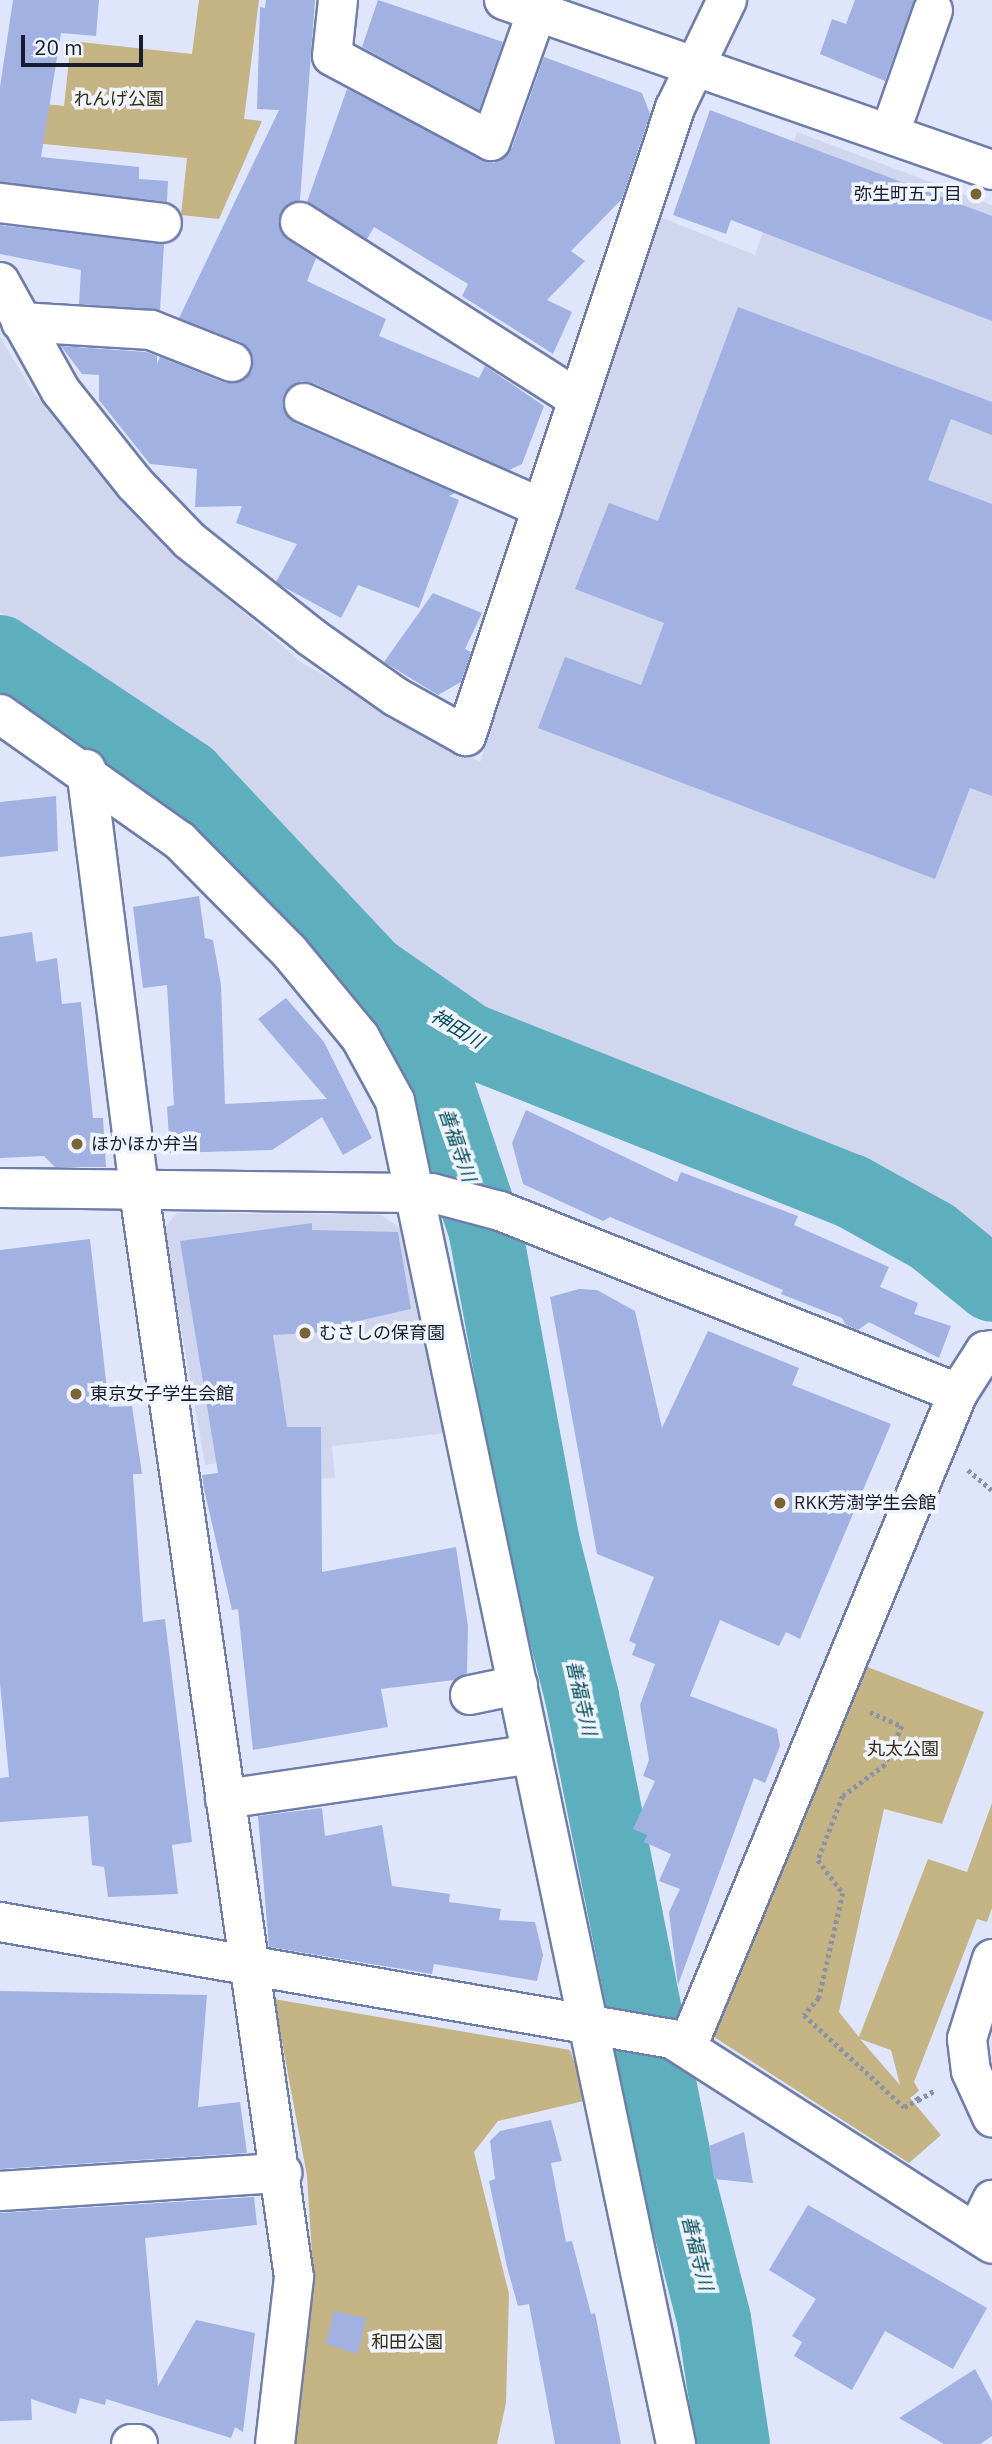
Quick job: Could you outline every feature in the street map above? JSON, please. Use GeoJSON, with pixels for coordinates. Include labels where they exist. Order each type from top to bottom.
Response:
{"type":"FeatureCollection","features":[{"type":"Feature","properties":{"kind":"street"},"geometry":{"type":"LineString","coordinates":[[338,0],[332,56],[491,141],[521,6],[694,63],[992,170]]}},
{"type":"Feature","properties":{"kind":"street"},"geometry":{"type":"LineString","coordinates":[[0,282],[60,390],[135,484],[190,541],[311,637],[396,697],[466,736],[576,398],[694,63],[727,0]]}},
{"type":"Feature","properties":{"kind":"street"},"geometry":{"type":"LineString","coordinates":[[890,133],[933,10]]}},
{"type":"Feature","properties":{"kind":"street"},"geometry":{"type":"LineString","coordinates":[[0,203],[162,223]]}},
{"type":"Feature","properties":{"kind":"street"},"geometry":{"type":"LineString","coordinates":[[300,222],[576,398]]}},
{"type":"Feature","properties":{"kind":"street"},"geometry":{"type":"LineString","coordinates":[[21,322],[151,330],[232,362]]}},
{"type":"Feature","properties":{"kind":"street"},"geometry":{"type":"LineString","coordinates":[[304,403],[542,508]]}},
{"type":"Feature","properties":{"kind":"street"},"geometry":{"type":"LineString","coordinates":[[0,714],[86,769],[180,841],[289,951],[360,1037],[395,1101],[424,1193],[532,1754],[597,2028],[676,2444]]}},
{"type":"Feature","properties":{"kind":"street"},"geometry":{"type":"LineString","coordinates":[[86,769],[139,1191],[225,1799],[282,2173],[294,2277],[275,2444]]}},
{"type":"Feature","properties":{"kind":"street"},"geometry":{"type":"LineString","coordinates":[[0,1188],[424,1193],[500,1211],[958,1393]]}},
{"type":"Feature","properties":{"kind":"street"},"geometry":{"type":"LineString","coordinates":[[680,2042],[958,1393],[985,1351],[992,1350]]}},
{"type":"Feature","properties":{"kind":"street"},"geometry":{"type":"LineString","coordinates":[[470,1695],[519,1685]]}},
{"type":"Feature","properties":{"kind":"street"},"geometry":{"type":"LineString","coordinates":[[225,1799],[532,1754]]}},
{"type":"Feature","properties":{"kind":"street"},"geometry":{"type":"LineString","coordinates":[[0,1922],[680,2042],[987,2226]]}},
{"type":"Feature","properties":{"kind":"street"},"geometry":{"type":"LineString","coordinates":[[992,1959],[967,2039],[971,2071],[992,2117]]}},
{"type":"Feature","properties":{"kind":"street"},"geometry":{"type":"LineString","coordinates":[[0,2191],[282,2173]]}},
{"type":"Feature","properties":{"kind":"street"},"geometry":{"type":"LineString","coordinates":[[131,2444],[138,2444]]}},
{"type":"Feature","properties":{"kind":"path"},"geometry":{"type":"LineString","coordinates":[[902,1726],[885,1765],[844,1796],[818,1860],[843,1893],[819,1998],[804,2015],[904,2107],[918,2100],[914,2094]]}},
{"type":"Feature","properties":{"kind":"shaded area"},"geometry":{"type":"Polygon","coordinates":[[[797,132],[992,205],[992,1255],[919,1200],[493,1015],[362,924],[252,802],[151,718],[0,612],[0,337],[33,392],[172,551],[302,663],[480,762],[660,217],[755,255],[797,132]]]}},
{"type":"Feature","properties":{"kind":"shaded area","name":"むさしの保育園"},"geometry":{"type":"Polygon","coordinates":[[[177,1213],[381,1215],[408,1233],[447,1433],[332,1446],[335,1478],[304,1480],[295,1450],[205,1465],[164,1229],[177,1213]]]}},
{"type":"Feature","properties":{"kind":"green space","name":"れんげ公園"},"geometry":{"type":"Polygon","coordinates":[[[199,0],[259,0],[244,119],[262,121],[219,219],[181,215],[187,158],[13,141],[18,101],[64,106],[71,41],[192,54],[199,0]]]}},
{"type":"Feature","properties":{"kind":"green space","name":"丸太公園"},"geometry":{"type":"Polygon","coordinates":[[[865,1666],[984,1712],[942,1824],[884,1809],[839,2012],[859,2037],[928,1859],[967,1872],[992,1803],[992,1908],[987,1922],[977,1919],[914,2082],[919,2091],[910,2098],[941,2135],[909,2163],[711,2035],[865,1666]],[[860,2039],[900,2085],[891,2050],[860,2039]]]}},
{"type":"Feature","properties":{"kind":"green space","name":"和田公園"},"geometry":{"type":"Polygon","coordinates":[[[274,1999],[570,2050],[588,2100],[498,2121],[474,2152],[509,2294],[506,2403],[497,2444],[293,2444],[314,2285],[307,2176],[274,1999]]]}},
{"type":"Feature","properties":{"kind":"building"},"geometry":{"type":"Polygon","coordinates":[[[13,0],[99,0],[96,36],[61,33],[41,157],[139,167],[139,179],[168,181],[167,202],[0,182],[0,87],[13,0]]]}},
{"type":"Feature","properties":{"kind":"building"},"geometry":{"type":"Polygon","coordinates":[[[266,0],[315,0],[300,200],[282,210],[278,222],[288,240],[316,258],[307,281],[386,319],[379,336],[479,378],[485,366],[544,406],[522,464],[509,470],[313,383],[301,381],[284,394],[282,406],[295,423],[455,493],[449,496],[459,500],[419,608],[358,585],[341,618],[280,585],[276,582],[297,544],[236,523],[242,506],[195,507],[197,469],[150,464],[99,400],[99,375],[82,374],[61,346],[146,352],[157,356],[157,364],[160,357],[225,383],[245,379],[252,371],[253,358],[241,342],[179,318],[279,110],[257,109],[260,7],[265,8],[266,0]]]}},
{"type":"Feature","properties":{"kind":"building"},"geometry":{"type":"Polygon","coordinates":[[[378,0],[503,42],[479,110],[362,47],[378,0]]]}},
{"type":"Feature","properties":{"kind":"building"},"geometry":{"type":"Polygon","coordinates":[[[855,0],[914,0],[885,81],[820,54],[832,19],[846,24],[855,0]]]}},
{"type":"Feature","properties":{"kind":"building"},"geometry":{"type":"Polygon","coordinates":[[[544,57],[642,93],[650,114],[622,199],[571,251],[585,261],[547,300],[572,312],[553,354],[462,296],[468,284],[374,227],[367,239],[307,202],[347,89],[494,163],[512,148],[544,57]]]}},
{"type":"Feature","properties":{"kind":"building"},"geometry":{"type":"Polygon","coordinates":[[[710,110],[992,216],[992,321],[731,220],[726,234],[673,215],[710,110]]]}},
{"type":"Feature","properties":{"kind":"building"},"geometry":{"type":"Polygon","coordinates":[[[0,225],[164,244],[160,310],[79,304],[81,270],[0,254],[0,225]]]}},
{"type":"Feature","properties":{"kind":"building"},"geometry":{"type":"Polygon","coordinates":[[[738,307],[992,402],[992,435],[951,419],[928,480],[992,504],[992,796],[970,788],[935,879],[538,728],[565,657],[641,685],[664,623],[575,589],[609,503],[658,521],[738,307]]]}},
{"type":"Feature","properties":{"kind":"building"},"geometry":{"type":"Polygon","coordinates":[[[433,593],[482,613],[465,649],[471,652],[461,682],[438,695],[384,662],[433,593]]]}},
{"type":"Feature","properties":{"kind":"building"},"geometry":{"type":"Polygon","coordinates":[[[56,796],[58,851],[0,857],[0,802],[56,796]]]}},
{"type":"Feature","properties":{"kind":"building"},"geometry":{"type":"Polygon","coordinates":[[[199,896],[205,938],[213,940],[221,985],[225,1104],[327,1099],[258,1019],[286,998],[324,1042],[372,1138],[343,1155],[322,1117],[272,1150],[170,1153],[167,1107],[174,1105],[167,985],[143,988],[133,907],[199,896]]]}},
{"type":"Feature","properties":{"kind":"building"},"geometry":{"type":"Polygon","coordinates":[[[32,932],[36,962],[57,958],[62,1004],[81,1002],[93,1118],[103,1118],[106,1167],[55,1167],[44,1156],[0,1158],[0,937],[32,932]]]}},
{"type":"Feature","properties":{"kind":"building"},"geometry":{"type":"Polygon","coordinates":[[[526,1110],[677,1182],[681,1172],[798,1216],[794,1225],[889,1267],[880,1287],[918,1303],[914,1314],[951,1326],[939,1358],[869,1322],[858,1330],[846,1325],[842,1318],[781,1294],[783,1290],[610,1217],[603,1221],[523,1184],[512,1143],[526,1110]]]}},
{"type":"Feature","properties":{"kind":"building"},"geometry":{"type":"Polygon","coordinates":[[[312,1223],[312,1230],[398,1232],[411,1309],[345,1324],[342,1331],[273,1335],[287,1427],[321,1427],[322,1572],[456,1547],[468,1626],[467,1673],[454,1680],[381,1689],[388,1727],[253,1750],[238,1609],[232,1610],[204,1489],[202,1475],[218,1473],[180,1241],[312,1223]]]}},
{"type":"Feature","properties":{"kind":"building"},"geometry":{"type":"Polygon","coordinates":[[[90,1239],[109,1407],[132,1406],[142,1474],[133,1474],[143,1622],[165,1619],[192,1842],[172,1845],[178,1894],[108,1897],[104,1867],[92,1865],[88,1816],[0,1822],[0,1778],[9,1777],[0,1683],[0,1250],[90,1239]]]}},
{"type":"Feature","properties":{"kind":"building"},"geometry":{"type":"Polygon","coordinates":[[[579,1289],[597,1290],[635,1311],[662,1428],[708,1331],[799,1368],[792,1385],[891,1424],[800,1639],[786,1632],[779,1646],[720,1620],[690,1696],[777,1729],[780,1746],[765,1783],[754,1778],[678,1985],[669,1912],[680,1889],[659,1881],[671,1854],[644,1842],[647,1835],[633,1829],[655,1781],[643,1776],[649,1760],[640,1705],[655,1664],[632,1655],[636,1644],[629,1641],[654,1577],[597,1554],[550,1297],[579,1289]]]}},
{"type":"Feature","properties":{"kind":"building"},"geometry":{"type":"Polygon","coordinates":[[[322,1808],[325,1836],[382,1825],[392,1886],[450,1894],[449,1902],[501,1909],[499,1920],[535,1922],[543,1955],[537,1981],[434,1964],[432,1974],[269,1947],[258,1816],[322,1808]]]}},
{"type":"Feature","properties":{"kind":"building"},"geometry":{"type":"Polygon","coordinates":[[[0,1991],[207,1995],[198,2107],[240,2102],[247,2153],[0,2169],[0,1991]]]}},
{"type":"Feature","properties":{"kind":"building"},"geometry":{"type":"Polygon","coordinates":[[[551,2120],[562,2161],[551,2163],[566,2242],[572,2241],[591,2314],[595,2313],[621,2444],[555,2444],[529,2304],[518,2306],[507,2267],[489,2181],[495,2179],[490,2141],[500,2131],[551,2120]]]}},
{"type":"Feature","properties":{"kind":"building"},"geometry":{"type":"Polygon","coordinates":[[[744,2132],[753,2183],[714,2179],[709,2146],[744,2132]]]}},
{"type":"Feature","properties":{"kind":"building"},"geometry":{"type":"Polygon","coordinates":[[[254,2197],[257,2225],[145,2238],[158,2386],[196,2320],[255,2333],[243,2432],[235,2427],[231,2438],[106,2399],[105,2405],[80,2398],[76,2414],[31,2399],[32,2420],[0,2421],[0,2213],[254,2197]]]}},
{"type":"Feature","properties":{"kind":"building"},"geometry":{"type":"Polygon","coordinates":[[[808,2205],[987,2308],[953,2369],[885,2331],[852,2390],[794,2356],[802,2342],[792,2336],[816,2299],[769,2270],[808,2205]]]}},
{"type":"Feature","properties":{"kind":"building"},"geometry":{"type":"Polygon","coordinates":[[[334,2311],[366,2318],[358,2354],[326,2344],[334,2311]]]}},
{"type":"Feature","properties":{"kind":"building"},"geometry":{"type":"Polygon","coordinates":[[[975,2369],[992,2401],[992,2436],[980,2444],[944,2444],[899,2418],[975,2369]]]}},
{"type":"Feature","properties":{"kind":"waterway","name":"神田川"},"geometry":{"type":"LineString","coordinates":[[0,652],[188,777],[371,972],[469,1040],[851,1191],[932,1236],[992,1285]]}},
{"type":"Feature","properties":{"kind":"waterway","name":"善福寺川"},"geometry":{"type":"LineString","coordinates":[[371,972],[431,1068],[485,1228],[542,1539],[582,1697],[679,2183],[714,2319],[733,2444]]}},
{"type":"Feature","properties":{"kind":"place","name":"弥生町五丁目"},"geometry":{"type":"Point","coordinates":[976,194]}},
{"type":"Feature","properties":{"kind":"place","name":"ほかほか弁当"},"geometry":{"type":"Point","coordinates":[77,1144]}},
{"type":"Feature","properties":{"kind":"place","name":"むさしの保育園"},"geometry":{"type":"Point","coordinates":[305,1333]}},
{"type":"Feature","properties":{"kind":"place","name":"東京女子学生会館"},"geometry":{"type":"Point","coordinates":[76,1394]}},
{"type":"Feature","properties":{"kind":"place","name":"RKK芳澍学生会館"},"geometry":{"type":"Point","coordinates":[780,1503]}}]}
